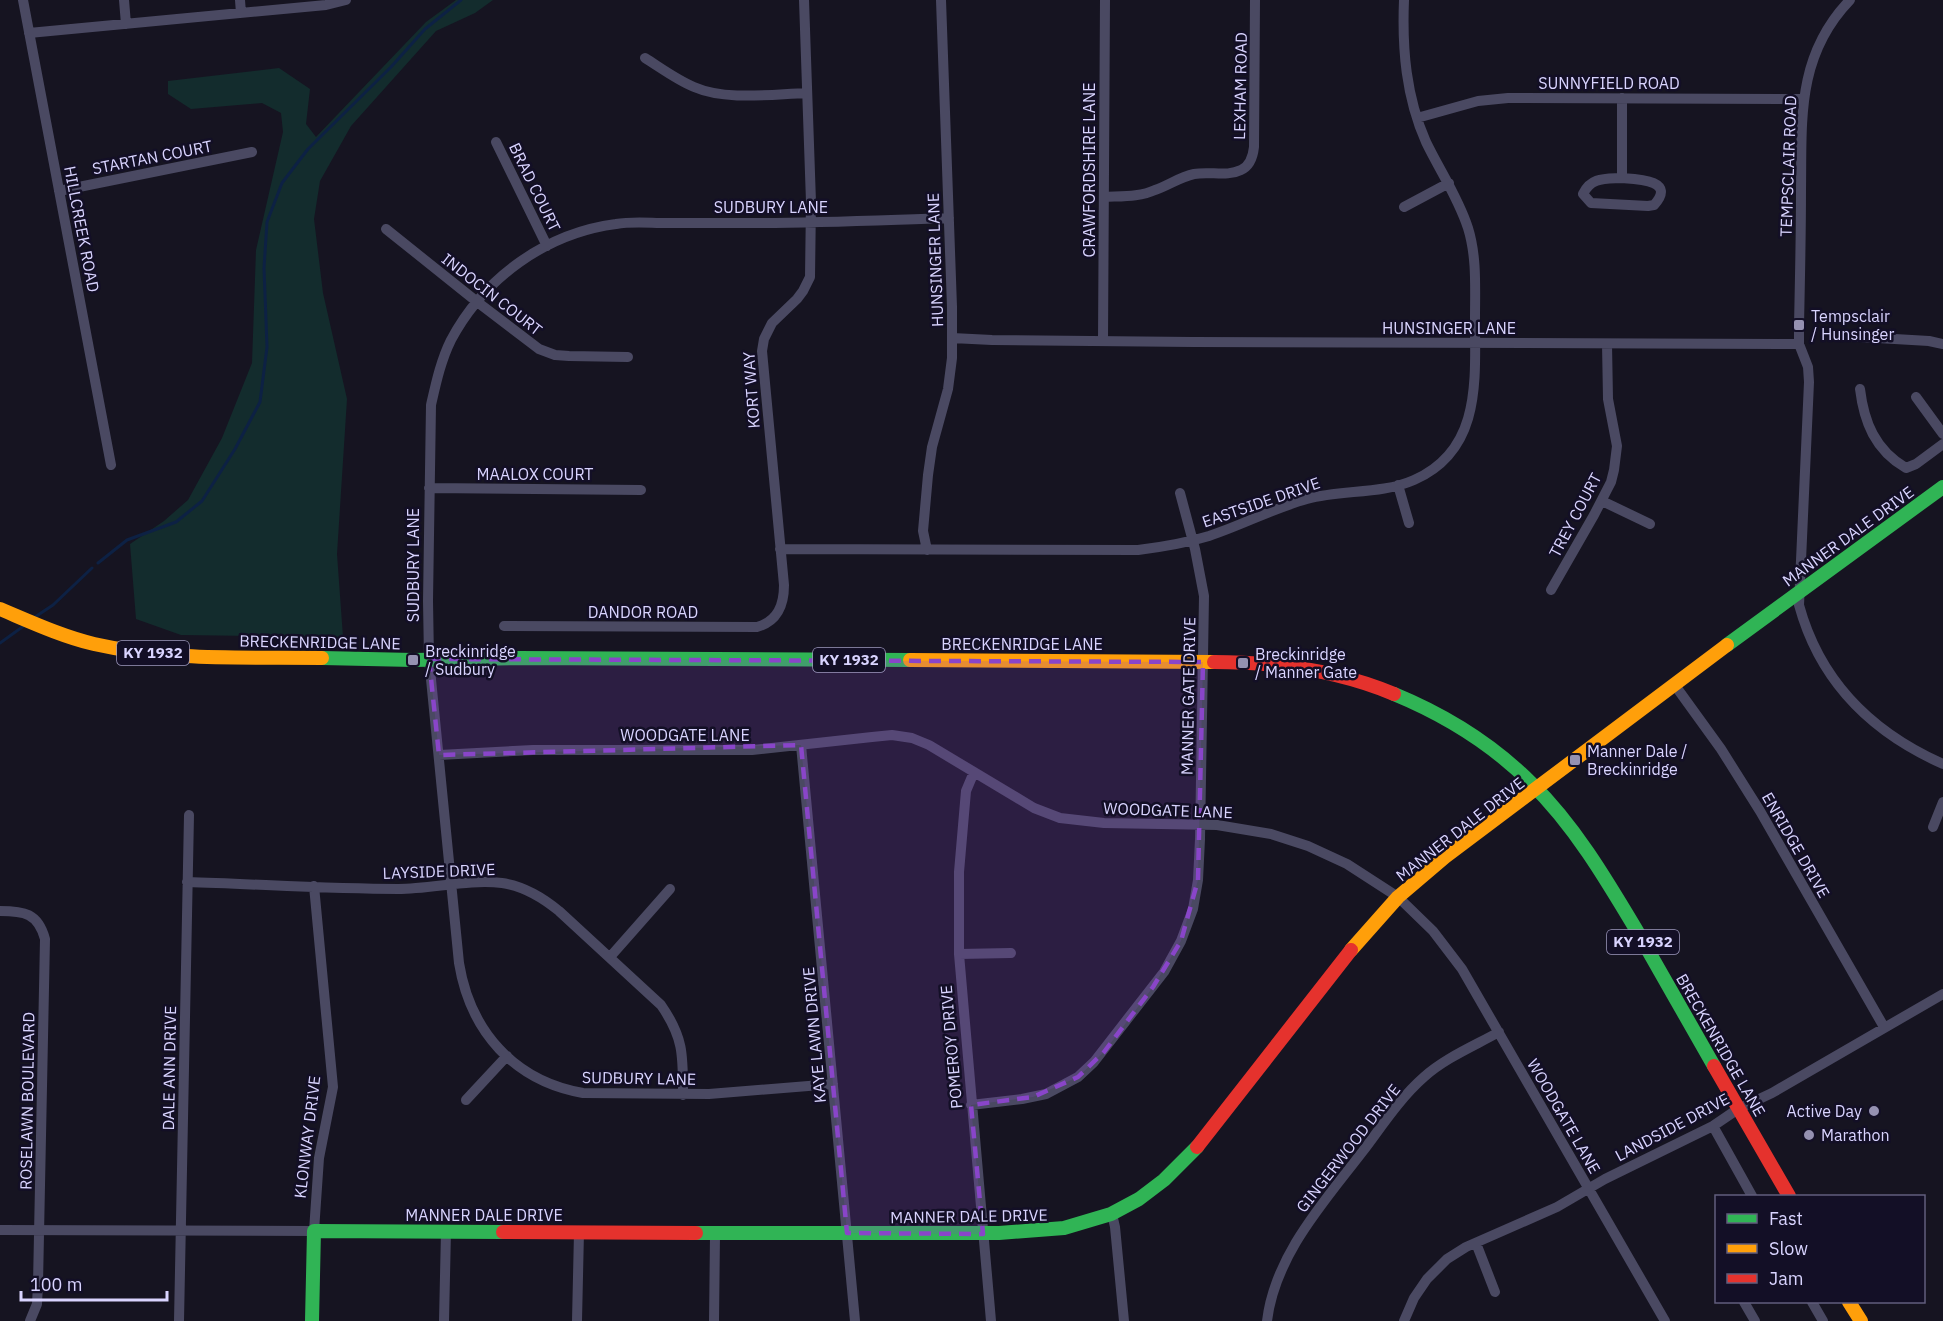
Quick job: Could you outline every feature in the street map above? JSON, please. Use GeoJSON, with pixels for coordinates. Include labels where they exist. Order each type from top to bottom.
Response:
{"type":"FeatureCollection","features":[{"type":"Feature","properties":{"kind":"main road","name":"MANNER DALE DRIVE"},"geometry":{"type":"LineString","coordinates":[[314,1231],[983,1234],[1048,1232],[1082,1225],[1112,1214],[1144,1196],[1173,1174],[1198,1146],[1336,968],[1398,897],[1445,857],[1538,789],[1616,727],[1943,487]]}},
{"type":"Feature","properties":{"kind":"main road","name":"BRECKENRIDGE LANE"},"geometry":{"type":"LineString","coordinates":[[2,610],[56,633],[96,644],[170,655],[429,659],[1259,663],[1317,671],[1367,685],[1400,697],[1460,728],[1517,769],[1555,808],[1605,877],[1788,1195]]}},
{"type":"Feature","properties":{"kind":"main road","name":"KLONWAY DRIVE"},"geometry":{"type":"LineString","coordinates":[[312,1321],[314,1231]]}},
{"type":"Feature","properties":{"kind":"main road"},"geometry":{"type":"LineString","coordinates":[[1851,1303],[1861,1321]]}},
{"type":"Feature","properties":{"kind":"street","name":"HILLCREEK ROAD"},"geometry":{"type":"LineString","coordinates":[[23,0],[111,465]]}},
{"type":"Feature","properties":{"kind":"street"},"geometry":{"type":"LineString","coordinates":[[124,0],[126,24]]}},
{"type":"Feature","properties":{"kind":"street"},"geometry":{"type":"LineString","coordinates":[[240,0],[241,13]]}},
{"type":"Feature","properties":{"kind":"street"},"geometry":{"type":"LineString","coordinates":[[29,33],[326,5],[346,0]]}},
{"type":"Feature","properties":{"kind":"street","name":"KORT WAY"},"geometry":{"type":"LineString","coordinates":[[778,613],[784,597],[762,346],[772,323],[797,299],[807,283],[811,265],[804,0]]}},
{"type":"Feature","properties":{"kind":"street","name":"HUNSINGER LANE"},"geometry":{"type":"LineString","coordinates":[[941,0],[952,338],[1103,341],[1799,344]]}},
{"type":"Feature","properties":{"kind":"street","name":"CRAWFORDSHIRE LANE"},"geometry":{"type":"LineString","coordinates":[[1103,341],[1106,0]]}},
{"type":"Feature","properties":{"kind":"street","name":"LEXHAM ROAD"},"geometry":{"type":"LineString","coordinates":[[1104,197],[1146,194],[1188,175],[1230,173],[1240,171],[1249,164],[1254,147],[1255,0]]}},
{"type":"Feature","properties":{"kind":"street","name":"EASTSIDE DRIVE"},"geometry":{"type":"LineString","coordinates":[[780,549],[1138,550],[1173,545],[1208,536],[1324,494],[1386,489],[1413,480],[1433,468],[1450,452],[1462,435],[1473,402],[1475,276],[1472,244],[1464,215],[1426,142],[1411,101],[1404,51],[1404,0]]}},
{"type":"Feature","properties":{"kind":"street","name":"TEMPSCLAIR ROAD"},"geometry":{"type":"LineString","coordinates":[[1799,344],[1803,99],[1819,46],[1850,0]]}},
{"type":"Feature","properties":{"kind":"street"},"geometry":{"type":"LineString","coordinates":[[645,58],[681,81],[706,92],[807,93]]}},
{"type":"Feature","properties":{"kind":"street","name":"SUNNYFIELD ROAD"},"geometry":{"type":"LineString","coordinates":[[1417,118],[1478,101],[1508,98],[1803,99]]}},
{"type":"Feature","properties":{"kind":"street"},"geometry":{"type":"LineString","coordinates":[[1622,98],[1622,178]]}},
{"type":"Feature","properties":{"kind":"street","name":"BRAD COURT"},"geometry":{"type":"LineString","coordinates":[[496,142],[548,246]]}},
{"type":"Feature","properties":{"kind":"street","name":"STARTAN COURT"},"geometry":{"type":"LineString","coordinates":[[59,191],[252,152]]}},
{"type":"Feature","properties":{"kind":"street"},"geometry":{"type":"LineString","coordinates":[[1622,178],[1650,180],[1658,186],[1661,193],[1660,198],[1654,205],[1648,206],[1591,202],[1583,194],[1593,180],[1622,178]]}},
{"type":"Feature","properties":{"kind":"street"},"geometry":{"type":"LineString","coordinates":[[1404,207],[1449,183]]}},
{"type":"Feature","properties":{"kind":"street","name":"SUDBURY LANE"},"geometry":{"type":"LineString","coordinates":[[833,1084],[683,1095],[598,1094],[567,1090],[533,1077],[507,1056],[479,1024],[465,993],[459,963],[429,659],[429,420],[438,374],[451,341],[476,302],[499,278],[524,258],[581,231],[618,223],[811,222],[949,218]]}},
{"type":"Feature","properties":{"kind":"street","name":"INDOCIN COURT"},"geometry":{"type":"LineString","coordinates":[[386,229],[476,302],[530,343],[548,353],[569,356],[628,357]]}},
{"type":"Feature","properties":{"kind":"street"},"geometry":{"type":"LineString","coordinates":[[1843,336],[1929,341],[1943,344]]}},
{"type":"Feature","properties":{"kind":"street"},"geometry":{"type":"LineString","coordinates":[[927,550],[923,531],[928,475],[948,389],[952,338]]}},
{"type":"Feature","properties":{"kind":"street","name":"TREY COURT"},"geometry":{"type":"LineString","coordinates":[[1551,590],[1602,501],[1614,470],[1617,446],[1608,399],[1607,344]]}},
{"type":"Feature","properties":{"kind":"street"},"geometry":{"type":"LineString","coordinates":[[1799,344],[1808,367],[1809,382],[1799,605],[1809,638],[1831,674],[1854,704],[1876,725],[1893,738],[1943,764]]}},
{"type":"Feature","properties":{"kind":"street"},"geometry":{"type":"LineString","coordinates":[[1860,389],[1863,411],[1869,428],[1897,463],[1906,468],[1916,464],[1943,444]]}},
{"type":"Feature","properties":{"kind":"street"},"geometry":{"type":"LineString","coordinates":[[1916,397],[1943,434]]}},
{"type":"Feature","properties":{"kind":"street"},"geometry":{"type":"LineString","coordinates":[[1398,485],[1409,523]]}},
{"type":"Feature","properties":{"kind":"street","name":"MAALOX COURT"},"geometry":{"type":"LineString","coordinates":[[429,488],[641,490]]}},
{"type":"Feature","properties":{"kind":"street","name":"MANNER GATE DRIVE"},"geometry":{"type":"LineString","coordinates":[[971,1105],[1046,1094],[1078,1077],[1104,1052],[1164,972],[1181,941],[1192,909],[1198,880],[1204,596],[1180,493]]}},
{"type":"Feature","properties":{"kind":"street"},"geometry":{"type":"LineString","coordinates":[[1602,501],[1650,524]]}},
{"type":"Feature","properties":{"kind":"street","name":"DANDOR ROAD"},"geometry":{"type":"LineString","coordinates":[[504,626],[749,627],[764,625],[778,613]]}},
{"type":"Feature","properties":{"kind":"street","name":"ENRIDGE DRIVE"},"geometry":{"type":"LineString","coordinates":[[1674,684],[1721,749],[1760,811],[1884,1027]]}},
{"type":"Feature","properties":{"kind":"street","name":"WOODGATE LANE"},"geometry":{"type":"LineString","coordinates":[[439,755],[533,750],[752,750],[902,736],[929,745],[1034,808],[1060,818],[1104,823],[1200,824],[1271,834],[1308,846],[1347,864],[1398,897],[1448,948],[1499,1032],[1665,1321]]}},
{"type":"Feature","properties":{"kind":"street","name":"KAYE LAWN DRIVE"},"geometry":{"type":"LineString","coordinates":[[801,745],[855,1321]]}},
{"type":"Feature","properties":{"kind":"street","name":"POMEROY DRIVE"},"geometry":{"type":"LineString","coordinates":[[974,772],[966,791],[959,872],[959,954],[991,1321]]}},
{"type":"Feature","properties":{"kind":"street"},"geometry":{"type":"LineString","coordinates":[[1933,827],[1943,802]]}},
{"type":"Feature","properties":{"kind":"street","name":"DALE ANN DRIVE"},"geometry":{"type":"LineString","coordinates":[[179,1321],[189,815]]}},
{"type":"Feature","properties":{"kind":"street","name":"LAYSIDE DRIVE"},"geometry":{"type":"LineString","coordinates":[[188,882],[396,889],[502,883],[524,889],[546,901],[661,1005],[673,1022],[682,1050],[683,1095]]}},
{"type":"Feature","properties":{"kind":"street","name":"KLONWAY DRIVE"},"geometry":{"type":"LineString","coordinates":[[314,886],[333,1087],[319,1158],[314,1231]]}},
{"type":"Feature","properties":{"kind":"street"},"geometry":{"type":"LineString","coordinates":[[610,957],[670,889]]}},
{"type":"Feature","properties":{"kind":"street","name":"ROSELAWN BOULEVARD"},"geometry":{"type":"LineString","coordinates":[[0,911],[28,914],[38,922],[45,939],[37,1304],[30,1321]]}},
{"type":"Feature","properties":{"kind":"street"},"geometry":{"type":"LineString","coordinates":[[959,954],[1011,953]]}},
{"type":"Feature","properties":{"kind":"street","name":"LANDSIDE DRIVE"},"geometry":{"type":"LineString","coordinates":[[1404,1321],[1414,1298],[1427,1279],[1447,1260],[1476,1243],[1548,1212],[1713,1126],[1738,1109],[1773,1092],[1943,994]]}},
{"type":"Feature","properties":{"kind":"street","name":"GINGERWOOD DRIVE"},"geometry":{"type":"LineString","coordinates":[[1267,1321],[1279,1279],[1302,1232],[1395,1108],[1425,1076],[1447,1060],[1499,1032]]}},
{"type":"Feature","properties":{"kind":"street"},"geometry":{"type":"LineString","coordinates":[[466,1101],[507,1056]]}},
{"type":"Feature","properties":{"kind":"street"},"geometry":{"type":"LineString","coordinates":[[1713,1126],[1751,1195]]}},
{"type":"Feature","properties":{"kind":"street"},"geometry":{"type":"LineString","coordinates":[[1112,1214],[1124,1321]]}},
{"type":"Feature","properties":{"kind":"street","name":"MANNER DALE DRIVE"},"geometry":{"type":"LineString","coordinates":[[0,1230],[314,1231]]}},
{"type":"Feature","properties":{"kind":"street"},"geometry":{"type":"LineString","coordinates":[[444,1321],[446,1231]]}},
{"type":"Feature","properties":{"kind":"street"},"geometry":{"type":"LineString","coordinates":[[577,1321],[579,1232]]}},
{"type":"Feature","properties":{"kind":"street"},"geometry":{"type":"LineString","coordinates":[[714,1321],[715,1234]]}},
{"type":"Feature","properties":{"kind":"street"},"geometry":{"type":"LineString","coordinates":[[1476,1243],[1495,1293]]}},
{"type":"Feature","properties":{"kind":"street"},"geometry":{"type":"LineString","coordinates":[[1745,1303],[1755,1321]]}},
{"type":"Feature","properties":{"kind":"street"},"geometry":{"type":"LineString","coordinates":[[1813,1303],[1823,1321]]}},
{"type":"Feature","properties":{"kind":"highlighted area"},"geometry":{"type":"Polygon","coordinates":[[[429,659],[1203,662],[1198,880],[1181,941],[1153,987],[1104,1052],[1078,1077],[1033,1097],[971,1105],[983,1234],[847,1233],[801,745],[439,755],[429,659]]]}},
{"type":"Feature","properties":{"kind":"green space"},"geometry":{"type":"Polygon","coordinates":[[[456,0],[493,0],[475,13],[436,31],[351,126],[320,181],[314,219],[323,293],[347,399],[337,554],[343,637],[181,635],[136,619],[130,544],[164,521],[188,500],[222,438],[252,363],[256,250],[283,132],[281,113],[262,103],[191,109],[168,94],[168,81],[279,68],[310,89],[306,124],[316,137],[426,22],[456,0]]]}},
{"type":"Feature","properties":{"kind":"waterway"},"geometry":{"type":"LineString","coordinates":[[98,563],[127,540],[176,522],[202,501],[235,449],[260,402],[267,347],[264,268],[267,222],[282,183],[308,149],[391,67],[425,29],[461,0]]}},
{"type":"Feature","properties":{"kind":"waterway"},"geometry":{"type":"LineString","coordinates":[[35,617],[53,605],[92,568]]}},
{"type":"Feature","properties":{"kind":"waterway"},"geometry":{"type":"LineString","coordinates":[[0,643],[25,625]]}},
{"type":"Feature","properties":{"kind":"traffic: fast"},"geometry":{"type":"LineString","coordinates":[[1727,645],[1943,487]]}},
{"type":"Feature","properties":{"kind":"traffic: fast"},"geometry":{"type":"LineString","coordinates":[[322,658],[910,660]]}},
{"type":"Feature","properties":{"kind":"traffic: fast"},"geometry":{"type":"LineString","coordinates":[[1394,694],[1431,711],[1484,743],[1516,769],[1547,799],[1588,853],[1613,892],[1714,1066]]}},
{"type":"Feature","properties":{"kind":"traffic: fast"},"geometry":{"type":"LineString","coordinates":[[696,1233],[999,1233],[1064,1228],[1111,1214],[1139,1199],[1164,1180],[1197,1147]]}},
{"type":"Feature","properties":{"kind":"traffic: fast"},"geometry":{"type":"LineString","coordinates":[[312,1321],[314,1231],[503,1232]]}},
{"type":"Feature","properties":{"kind":"traffic: slow"},"geometry":{"type":"LineString","coordinates":[[0,609],[70,637],[122,649],[179,656],[322,658]]}},
{"type":"Feature","properties":{"kind":"traffic: slow"},"geometry":{"type":"LineString","coordinates":[[1351,950],[1398,897],[1445,857],[1727,645]]}},
{"type":"Feature","properties":{"kind":"traffic: slow"},"geometry":{"type":"LineString","coordinates":[[910,660],[1214,662]]}},
{"type":"Feature","properties":{"kind":"traffic: slow"},"geometry":{"type":"LineString","coordinates":[[1850,1303],[1861,1321]]}},
{"type":"Feature","properties":{"kind":"traffic: jam"},"geometry":{"type":"LineString","coordinates":[[1214,662],[1306,669],[1350,679],[1394,694]]}},
{"type":"Feature","properties":{"kind":"traffic: jam"},"geometry":{"type":"LineString","coordinates":[[1197,1147],[1351,950]]}},
{"type":"Feature","properties":{"kind":"traffic: jam"},"geometry":{"type":"LineString","coordinates":[[1714,1066],[1788,1195]]}},
{"type":"Feature","properties":{"kind":"traffic: jam"},"geometry":{"type":"LineString","coordinates":[[503,1232],[696,1233]]}},
{"type":"Feature","properties":{"kind":"place","name":"Tempsclair / Hunsinger"},"geometry":{"type":"Point","coordinates":[1799,325]}},
{"type":"Feature","properties":{"kind":"place","name":"Breckinridge / Sudbury"},"geometry":{"type":"Point","coordinates":[413,660]}},
{"type":"Feature","properties":{"kind":"place","name":"Breckinridge / Manner Gate"},"geometry":{"type":"Point","coordinates":[1243,663]}},
{"type":"Feature","properties":{"kind":"place","name":"Manner Dale / Breckinridge"},"geometry":{"type":"Point","coordinates":[1575,760]}},
{"type":"Feature","properties":{"kind":"place","name":"Active Day"},"geometry":{"type":"Point","coordinates":[1874,1111]}},
{"type":"Feature","properties":{"kind":"place","name":"Marathon"},"geometry":{"type":"Point","coordinates":[1809,1135]}}]}
